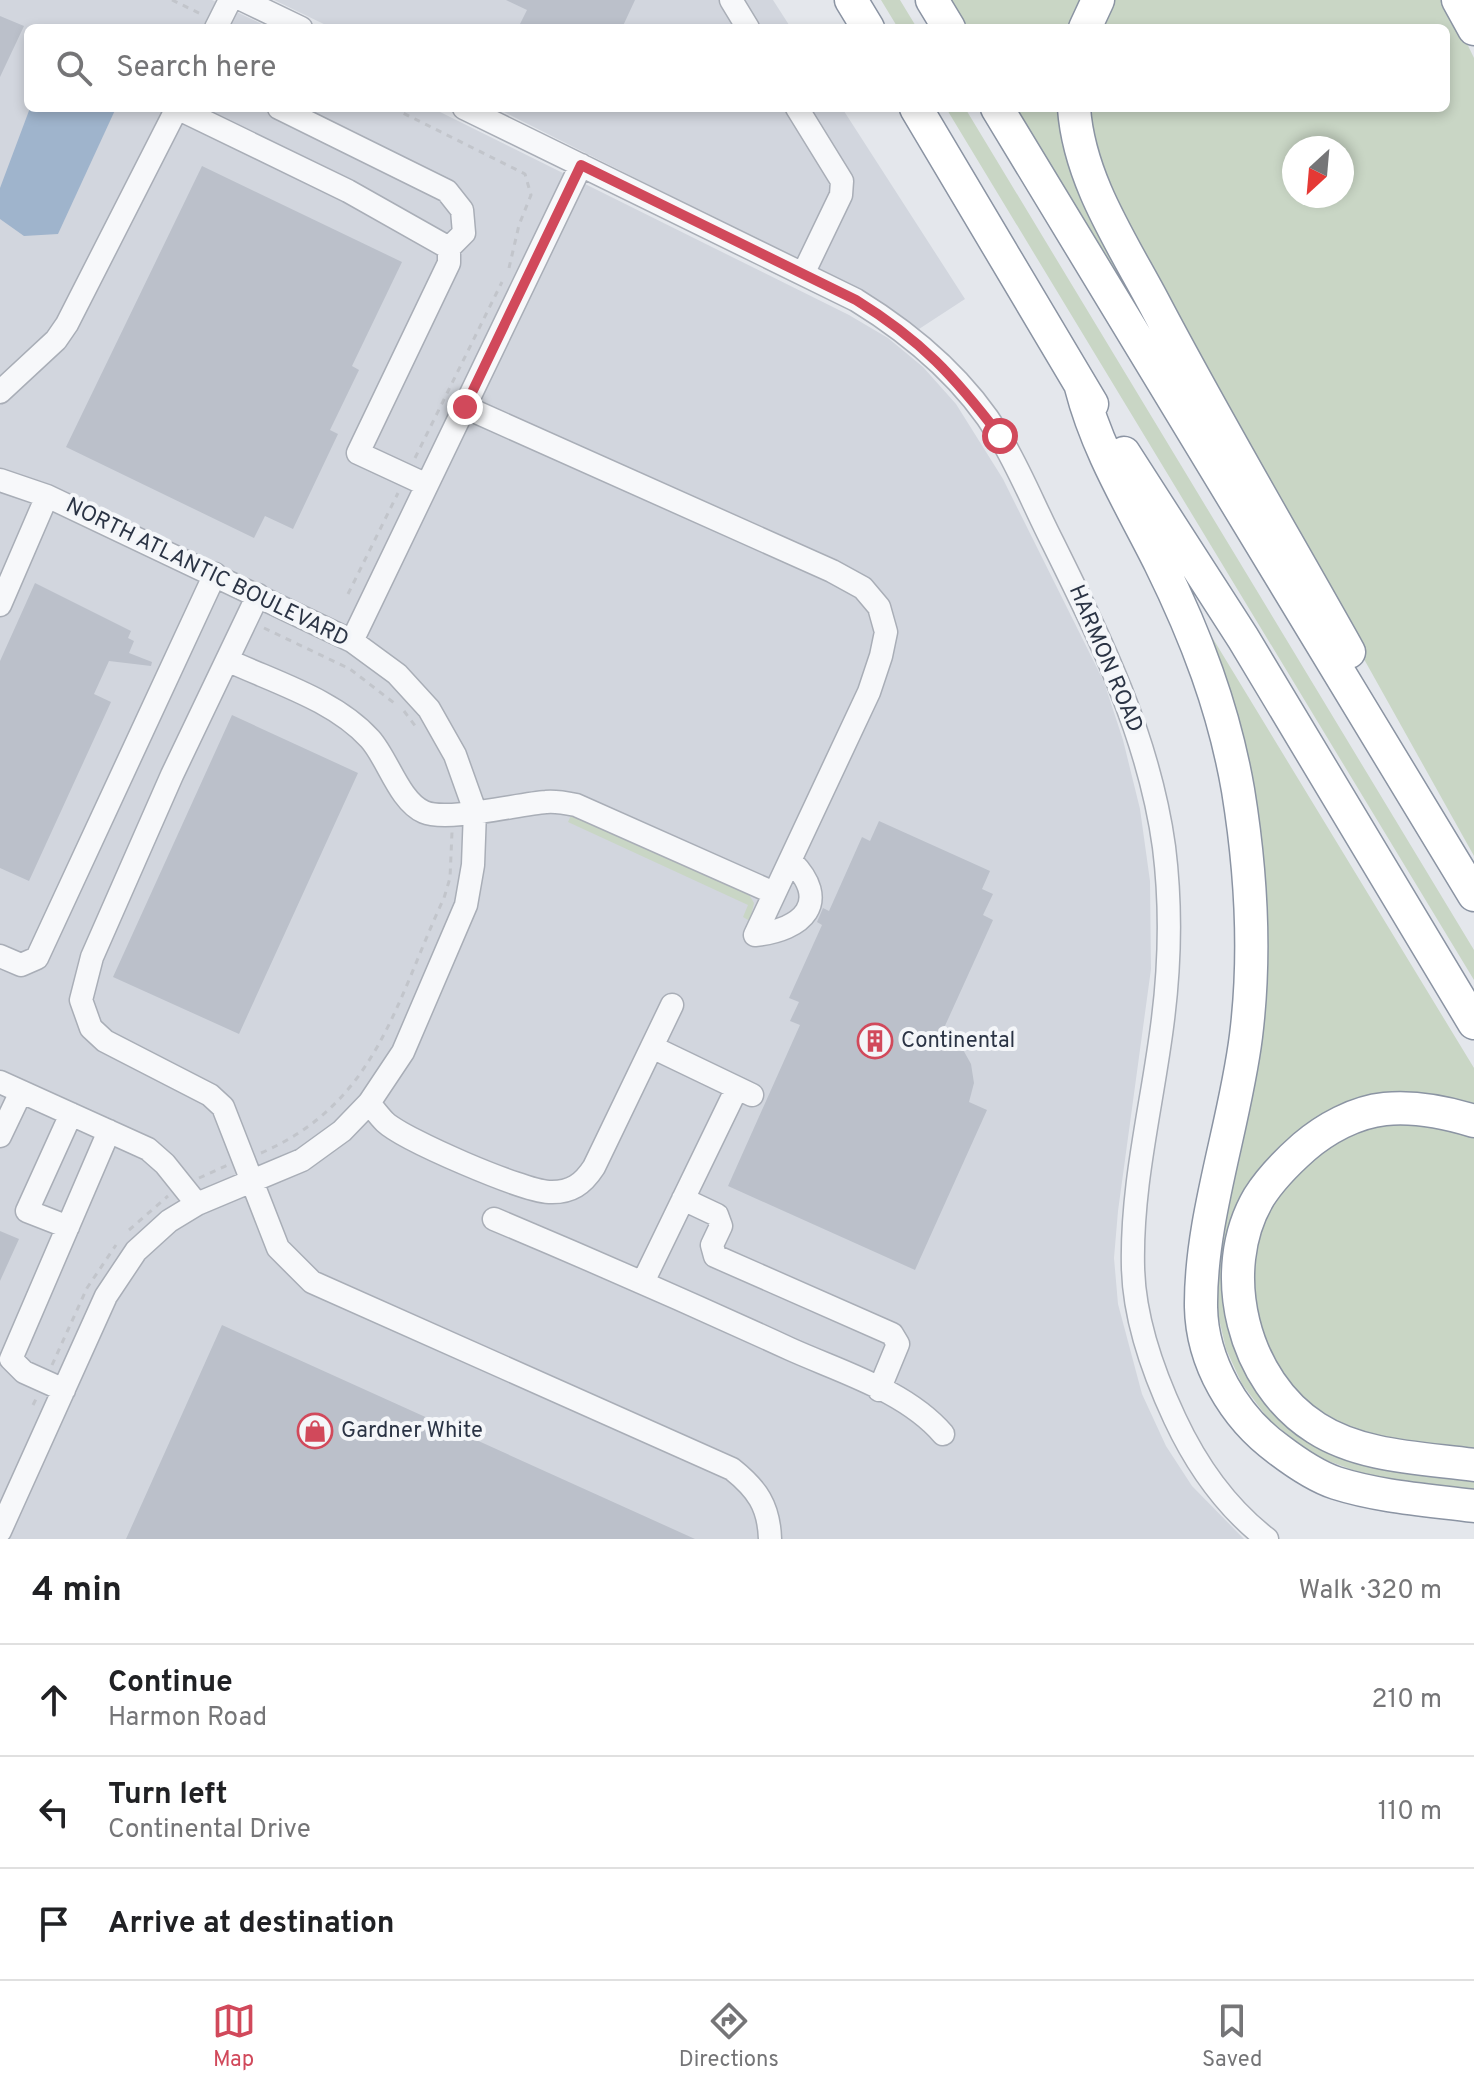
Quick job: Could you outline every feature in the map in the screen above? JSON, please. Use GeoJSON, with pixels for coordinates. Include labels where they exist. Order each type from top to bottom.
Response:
{"type":"FeatureCollection","features":[{"type":"Feature","properties":{"kind":"highway"},"geometry":{"type":"LineString","coordinates":[[851,0],[866,24]]}},
{"type":"Feature","properties":{"kind":"highway"},"geometry":{"type":"LineString","coordinates":[[932,0],[947,24]]}},
{"type":"Feature","properties":{"kind":"highway"},"geometry":{"type":"LineString","coordinates":[[1087,24],[1098,0]]}},
{"type":"Feature","properties":{"kind":"highway"},"geometry":{"type":"LineString","coordinates":[[1458,0],[1474,29]]}},
{"type":"Feature","properties":{"kind":"highway"},"geometry":{"type":"LineString","coordinates":[[918,112],[1081,387],[1243,638],[1474,1023]]}},
{"type":"Feature","properties":{"kind":"highway"},"geometry":{"type":"LineString","coordinates":[[999,112],[1377,741],[1474,895]]}},
{"type":"Feature","properties":{"kind":"highway"},"geometry":{"type":"LineString","coordinates":[[1075,112],[1084,165],[1100,201],[1185,363],[1409,762],[1447,848]]}},
{"type":"Feature","properties":{"kind":"highway"},"geometry":{"type":"LineString","coordinates":[[1081,387],[1092,430],[1161,566],[1216,690],[1238,792],[1249,878],[1251,964],[1246,1036],[1208,1239],[1201,1308],[1210,1357],[1237,1411],[1261,1437],[1297,1463],[1332,1482],[1371,1492],[1474,1506]]}},
{"type":"Feature","properties":{"kind":"highway"},"geometry":{"type":"LineString","coordinates":[[1474,1121],[1419,1109],[1382,1109],[1321,1133],[1276,1174],[1258,1198],[1241,1248],[1238,1300],[1252,1350],[1264,1374],[1295,1412],[1315,1428],[1335,1438],[1391,1454],[1474,1465]]}},
{"type":"Feature","properties":{"kind":"street"},"geometry":{"type":"LineString","coordinates":[[218,24],[230,0]]}},
{"type":"Feature","properties":{"kind":"street"},"geometry":{"type":"LineString","coordinates":[[243,0],[293,24]]}},
{"type":"Feature","properties":{"kind":"street"},"geometry":{"type":"LineString","coordinates":[[731,0],[746,24]]}},
{"type":"Feature","properties":{"kind":"street"},"geometry":{"type":"LineString","coordinates":[[0,392],[56,340],[67,324],[175,112]]}},
{"type":"Feature","properties":{"kind":"street"},"geometry":{"type":"LineString","coordinates":[[185,112],[348,191],[449,248]]}},
{"type":"Feature","properties":{"kind":"street"},"geometry":{"type":"LineString","coordinates":[[287,112],[447,191],[462,210],[464,233],[449,248],[449,263],[358,453],[427,485]]}},
{"type":"Feature","properties":{"kind":"street","name":"HARMON ROAD"},"geometry":{"type":"LineString","coordinates":[[472,112],[803,274],[892,322],[931,353],[1000,436],[1108,654],[1142,746],[1164,846],[1169,928],[1164,1017],[1135,1215],[1133,1269],[1140,1319],[1158,1383],[1185,1441],[1215,1486],[1267,1539]]}},
{"type":"Feature","properties":{"kind":"street"},"geometry":{"type":"LineString","coordinates":[[799,112],[842,181],[841,195],[803,274]]}},
{"type":"Feature","properties":{"kind":"street"},"geometry":{"type":"LineString","coordinates":[[352,641],[581,165]]}},
{"type":"Feature","properties":{"kind":"street"},"geometry":{"type":"LineString","coordinates":[[465,407],[832,571],[863,588],[879,607],[886,632],[869,692],[755,935],[777,933],[795,925],[807,910],[812,895],[809,879],[791,861]]}},
{"type":"Feature","properties":{"kind":"street","name":"NORTH ATLANTIC BOULEVARD"},"geometry":{"type":"LineString","coordinates":[[0,480],[47,496],[352,641],[397,674],[429,709],[455,755],[475,811],[473,865],[466,905],[403,1052],[369,1103],[342,1131],[302,1160],[250,1182],[190,1196],[169,1221],[136,1251],[54,1386],[0,1531]]}},
{"type":"Feature","properties":{"kind":"street"},"geometry":{"type":"LineString","coordinates":[[0,605],[47,496]]}},
{"type":"Feature","properties":{"kind":"street"},"geometry":{"type":"LineString","coordinates":[[0,956],[21,965],[37,958],[215,574]]}},
{"type":"Feature","properties":{"kind":"street"},"geometry":{"type":"LineString","coordinates":[[258,595],[92,957],[81,1000],[91,1028],[105,1041],[210,1095],[223,1107],[250,1182],[282,1256],[312,1282],[732,1469],[756,1489],[769,1517],[770,1539]]}},
{"type":"Feature","properties":{"kind":"street"},"geometry":{"type":"LineString","coordinates":[[227,660],[324,704],[349,721],[370,739],[415,806],[433,814],[549,801],[576,805],[774,893]]}},
{"type":"Feature","properties":{"kind":"street"},"geometry":{"type":"LineString","coordinates":[[369,1103],[386,1123],[414,1140],[527,1188],[566,1191],[583,1183],[594,1167],[672,1005]]}},
{"type":"Feature","properties":{"kind":"street"},"geometry":{"type":"LineString","coordinates":[[643,1282],[683,1199],[745,1092],[652,1047]]}},
{"type":"Feature","properties":{"kind":"street"},"geometry":{"type":"LineString","coordinates":[[0,1082],[148,1149],[190,1196]]}},
{"type":"Feature","properties":{"kind":"street"},"geometry":{"type":"LineString","coordinates":[[0,1136],[21,1092]]}},
{"type":"Feature","properties":{"kind":"street"},"geometry":{"type":"LineString","coordinates":[[68,1227],[27,1211],[71,1114]]}},
{"type":"Feature","properties":{"kind":"street"},"geometry":{"type":"LineString","coordinates":[[54,1386],[24,1372],[11,1359],[109,1131]]}},
{"type":"Feature","properties":{"kind":"street"},"geometry":{"type":"LineString","coordinates":[[683,1199],[717,1215],[721,1226],[712,1245],[715,1256],[892,1334],[898,1344],[879,1390]]}},
{"type":"Feature","properties":{"kind":"street"},"geometry":{"type":"LineString","coordinates":[[494,1219],[643,1282],[879,1390],[924,1413],[943,1434]]}},
{"type":"Feature","properties":{"kind":"path"},"geometry":{"type":"LineString","coordinates":[[348,594],[508,271],[532,188],[518,169],[401,112]]}},
{"type":"Feature","properties":{"kind":"path"},"geometry":{"type":"LineString","coordinates":[[246,619],[335,661],[372,683],[400,708],[422,736]]}},
{"type":"Feature","properties":{"kind":"path"},"geometry":{"type":"LineString","coordinates":[[125,1234],[151,1208],[190,1196],[212,1169],[243,1160],[310,1128],[345,1097],[361,1076],[444,898],[453,848],[450,814]]}},
{"type":"Feature","properties":{"kind":"path"},"geometry":{"type":"LineString","coordinates":[[33,1405],[54,1386],[87,1288],[118,1242]]}},
{"type":"Feature","properties":{"kind":"shaded area"},"geometry":{"type":"Polygon","coordinates":[[[0,0],[212,0],[262,24],[24,24],[24,112],[440,112],[849,315],[888,338],[923,367],[956,404],[1003,479],[1104,682],[1123,740],[1140,809],[1150,881],[1151,969],[1118,1211],[1114,1258],[1118,1304],[1142,1394],[1166,1446],[1192,1486],[1244,1539],[0,1539],[0,0]]]}},
{"type":"Feature","properties":{"kind":"shaded area"},"geometry":{"type":"Polygon","coordinates":[[[274,0],[773,0],[788,24],[324,24],[274,0]]]}},
{"type":"Feature","properties":{"kind":"shaded area"},"geometry":{"type":"Polygon","coordinates":[[[504,112],[845,112],[965,299],[919,329],[850,286],[504,112]]]}},
{"type":"Feature","properties":{"kind":"green space"},"geometry":{"type":"Polygon","coordinates":[[[881,0],[900,0],[915,24],[896,24],[881,0]]]}},
{"type":"Feature","properties":{"kind":"green space"},"geometry":{"type":"Polygon","coordinates":[[[951,0],[1089,0],[1078,24],[966,24],[951,0]]]}},
{"type":"Feature","properties":{"kind":"green space"},"geometry":{"type":"Polygon","coordinates":[[[1113,0],[1446,0],[1474,58],[1474,856],[1112,208],[1086,112],[1450,112],[1450,24],[1101,24],[1113,0]]]}},
{"type":"Feature","properties":{"kind":"green space"},"geometry":{"type":"Polygon","coordinates":[[[948,112],[967,112],[1474,950],[1474,980],[948,112]]]}},
{"type":"Feature","properties":{"kind":"green space"},"geometry":{"type":"Polygon","coordinates":[[[1018,112],[1065,112],[1165,355],[1018,112]]]}},
{"type":"Feature","properties":{"kind":"green space"},"geometry":{"type":"Polygon","coordinates":[[[1204,624],[1474,1068],[1474,1113],[1386,1104],[1245,1209],[1267,1396],[1474,1479],[1474,1490],[1369,1476],[1315,1456],[1269,1420],[1242,1384],[1226,1349],[1216,1306],[1217,1261],[1255,1046],[1204,624]]]}},
{"type":"Feature","properties":{"kind":"green space"},"geometry":{"type":"Polygon","coordinates":[[[573,811],[747,891],[754,903],[750,921],[743,917],[748,905],[568,822],[573,811]]]}},
{"type":"Feature","properties":{"kind":"green space"},"geometry":{"type":"Polygon","coordinates":[[[1394,1123],[1448,1127],[1474,1136],[1474,1455],[1360,1436],[1305,1404],[1265,1353],[1249,1275],[1263,1220],[1283,1187],[1325,1148],[1358,1132],[1394,1123]]]}},
{"type":"Feature","properties":{"kind":"water"},"geometry":{"type":"Polygon","coordinates":[[[28,112],[114,112],[58,234],[24,236],[0,219],[0,188],[28,112]]]}},
{"type":"Feature","properties":{"kind":"building"},"geometry":{"type":"Polygon","coordinates":[[[506,0],[635,0],[624,24],[520,24],[527,10],[506,0]]]}},
{"type":"Feature","properties":{"kind":"building"},"geometry":{"type":"Polygon","coordinates":[[[0,16],[24,26],[0,77],[0,16]]]}},
{"type":"Feature","properties":{"kind":"building"},"geometry":{"type":"Polygon","coordinates":[[[202,166],[402,262],[352,366],[359,370],[330,430],[338,434],[293,529],[265,516],[254,538],[66,447],[202,166]]]}},
{"type":"Feature","properties":{"kind":"building"},"geometry":{"type":"Polygon","coordinates":[[[35,583],[131,631],[128,638],[134,641],[129,653],[152,662],[151,666],[109,661],[94,694],[111,702],[29,881],[0,868],[0,661],[35,583]]]}},
{"type":"Feature","properties":{"kind":"building"},"geometry":{"type":"Polygon","coordinates":[[[232,715],[358,773],[239,1034],[113,977],[232,715]]]}},
{"type":"Feature","properties":{"kind":"building","name":"Continental"},"geometry":{"type":"Polygon","coordinates":[[[879,821],[990,871],[982,889],[993,894],[983,915],[993,920],[944,1028],[961,1046],[971,1064],[974,1083],[969,1102],[987,1110],[915,1270],[728,1186],[800,1025],[790,1021],[799,1002],[789,998],[822,925],[817,922],[823,908],[829,911],[862,837],[870,841],[879,821]]]}},
{"type":"Feature","properties":{"kind":"building"},"geometry":{"type":"Polygon","coordinates":[[[0,1231],[19,1239],[0,1281],[0,1231]]]}},
{"type":"Feature","properties":{"kind":"building","name":"Gardner White"},"geometry":{"type":"Polygon","coordinates":[[[222,1325],[695,1539],[126,1539],[222,1325]]]}},
{"type":"Feature","properties":{"kind":"place","name":"Continental"},"geometry":{"type":"Point","coordinates":[875,1041]}},
{"type":"Feature","properties":{"kind":"place","name":"Gardner White"},"geometry":{"type":"Point","coordinates":[315,1431]}},
{"type":"Feature","properties":{"kind":"route"},"geometry":{"type":"LineString","coordinates":[[465,407],[581,165],[856,300],[892,322],[931,353],[1000,436]]}}]}
